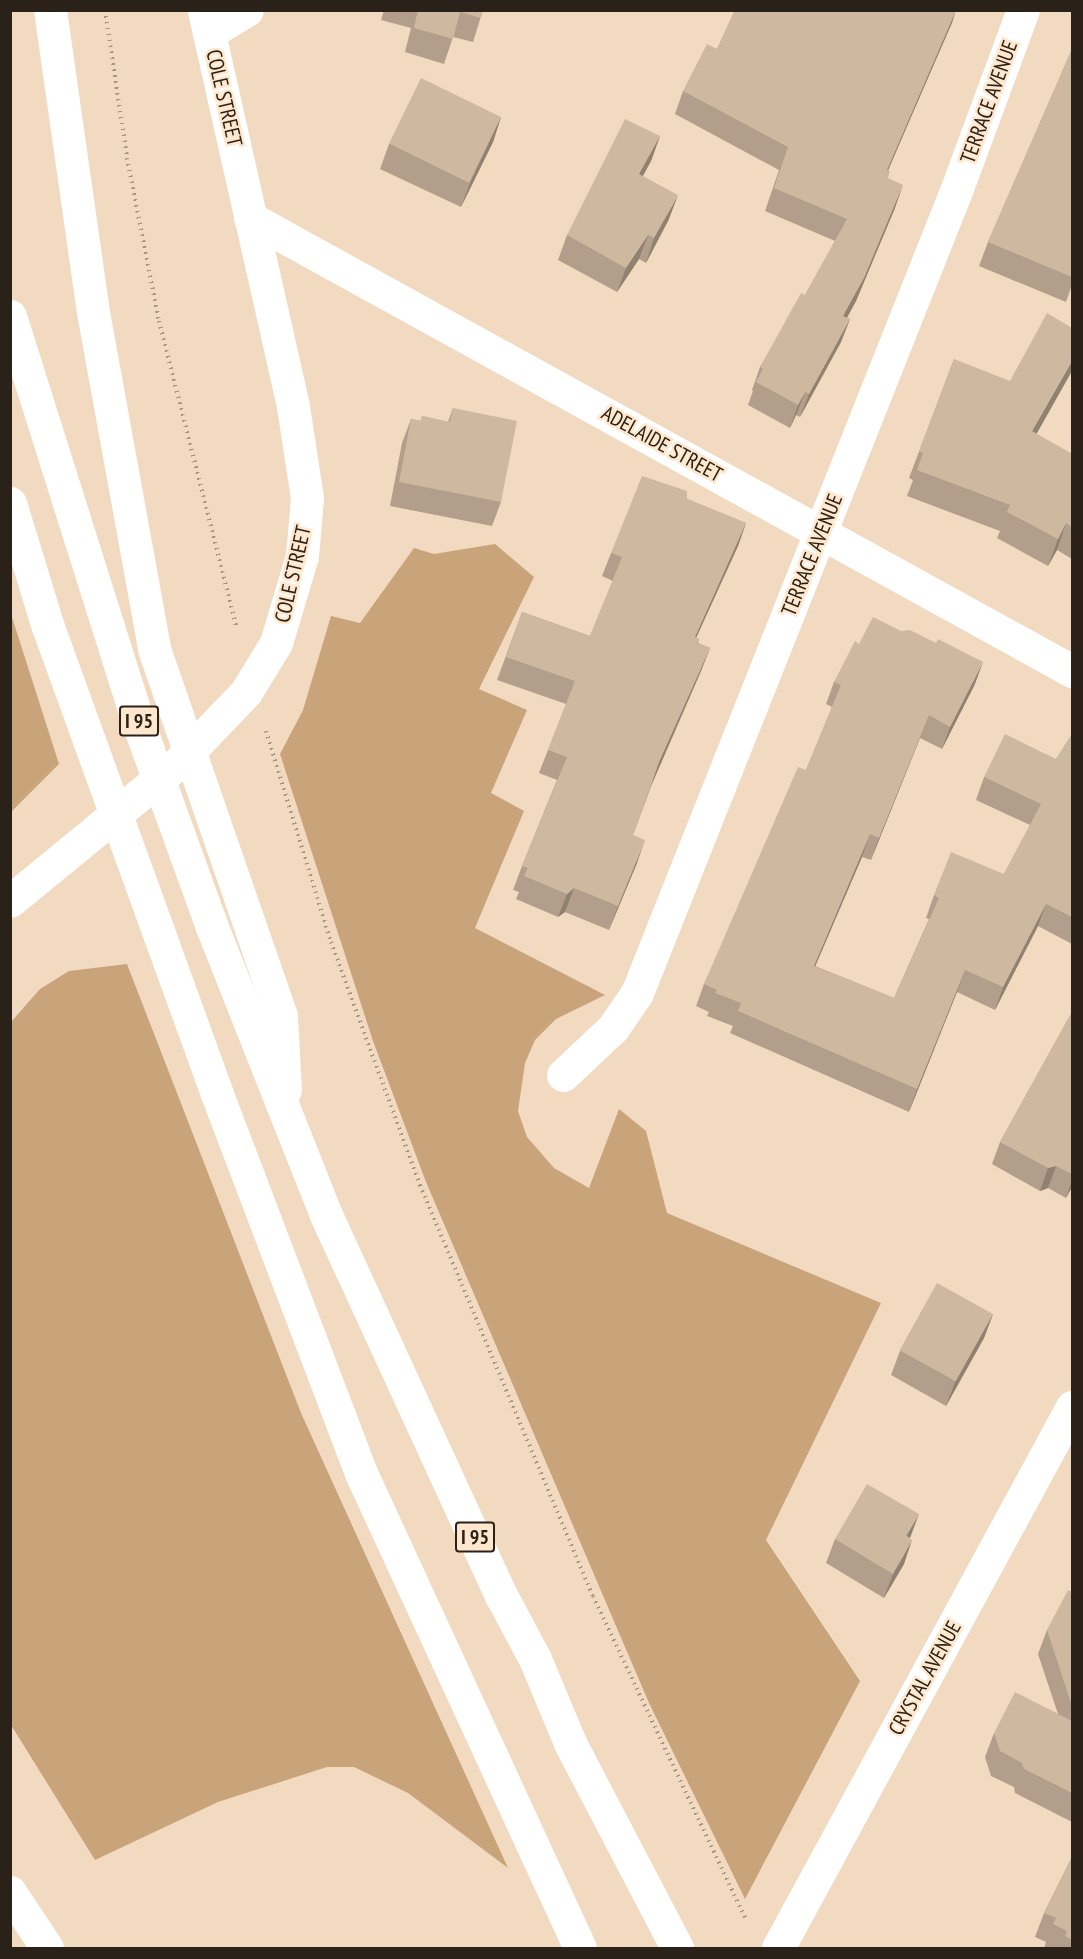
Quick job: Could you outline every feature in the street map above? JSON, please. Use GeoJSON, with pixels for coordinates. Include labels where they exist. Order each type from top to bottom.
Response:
{"type":"FeatureCollection","features":[{"type":"Feature","properties":{"kind":"main road"},"geometry":{"type":"LineString","coordinates":[[50,10],[93,312],[154,649],[281,1016],[287,1119]]}},
{"type":"Feature","properties":{"kind":"main road","name":"COLE STREET"},"geometry":{"type":"LineString","coordinates":[[10,901],[152,786],[225,716],[266,665],[286,617],[302,556],[307,498],[293,406],[207,22],[247,10]]}},
{"type":"Feature","properties":{"kind":"main road","name":"TERRACE AVENUE"},"geometry":{"type":"LineString","coordinates":[[563,1075],[613,1028],[637,993],[956,191],[1023,10]]}},
{"type":"Feature","properties":{"kind":"main road","name":"ADELAIDE STREET"},"geometry":{"type":"LineString","coordinates":[[250,218],[1072,671]]}},
{"type":"Feature","properties":{"kind":"main road","name":"I 95"},"geometry":{"type":"LineString","coordinates":[[10,316],[141,728],[287,1119],[394,1366],[535,1659],[570,1745],[677,1948]]}},
{"type":"Feature","properties":{"kind":"main road"},"geometry":{"type":"LineString","coordinates":[[10,502],[48,627],[217,1094],[361,1473],[580,1948]]}},
{"type":"Feature","properties":{"kind":"main road","name":"CRYSTAL AVENUE"},"geometry":{"type":"LineString","coordinates":[[778,1948],[1072,1407]]}},
{"type":"Feature","properties":{"kind":"main road"},"geometry":{"type":"LineString","coordinates":[[10,1892],[47,1948]]}},
{"type":"Feature","properties":{"kind":"path"},"geometry":{"type":"LineString","coordinates":[[105,10],[127,158],[162,331],[239,637]]}},
{"type":"Feature","properties":{"kind":"path"},"geometry":{"type":"LineString","coordinates":[[264,724],[331,942],[420,1185],[593,1596],[749,1926]]}},
{"type":"Feature","properties":{"kind":"shaded area"},"geometry":{"type":"Polygon","coordinates":[[[495,544],[534,577],[479,689],[527,710],[491,793],[524,811],[475,928],[605,995],[556,1019],[535,1040],[525,1063],[518,1111],[527,1137],[554,1168],[589,1188],[619,1109],[646,1131],[667,1213],[881,1303],[766,1540],[860,1681],[745,1899],[649,1703],[426,1182],[373,1041],[280,754],[303,710],[331,616],[360,623],[414,548],[434,554],[495,544]]]}},
{"type":"Feature","properties":{"kind":"shaded area"},"geometry":{"type":"Polygon","coordinates":[[[10,611],[59,764],[11,812],[10,812],[10,611]]]}},
{"type":"Feature","properties":{"kind":"shaded area"},"geometry":{"type":"Polygon","coordinates":[[[127,964],[301,1413],[508,1868],[408,1793],[354,1767],[327,1767],[218,1802],[95,1860],[11,1725],[11,1022],[40,989],[69,971],[127,964]]]}},
{"type":"Feature","properties":{"kind":"building"},"geometry":{"type":"Polygon","coordinates":[[[418,10],[483,10],[481,18],[460,12],[453,39],[414,28],[418,10]]]}},
{"type":"Feature","properties":{"kind":"building"},"geometry":{"type":"Polygon","coordinates":[[[735,10],[956,10],[887,170],[890,171],[888,178],[903,185],[864,278],[843,316],[850,319],[809,394],[805,392],[798,405],[756,382],[763,369],[760,367],[801,293],[805,295],[847,219],[774,188],[788,147],[683,91],[707,44],[717,49],[735,10]]]}},
{"type":"Feature","properties":{"kind":"building"},"geometry":{"type":"Polygon","coordinates":[[[1072,49],[1072,277],[988,242],[1072,49]]]}},
{"type":"Feature","properties":{"kind":"building"},"geometry":{"type":"Polygon","coordinates":[[[421,78],[501,117],[469,183],[389,144],[421,78]]]}},
{"type":"Feature","properties":{"kind":"building"},"geometry":{"type":"Polygon","coordinates":[[[625,119],[660,136],[639,174],[678,195],[654,238],[648,235],[626,268],[567,235],[625,119]]]}},
{"type":"Feature","properties":{"kind":"building"},"geometry":{"type":"Polygon","coordinates":[[[1047,313],[1072,328],[1072,361],[1032,431],[1072,454],[1072,527],[1066,523],[1058,539],[1007,512],[1010,505],[917,470],[923,453],[919,452],[954,359],[1010,381],[1047,313]]]}},
{"type":"Feature","properties":{"kind":"building"},"geometry":{"type":"Polygon","coordinates":[[[453,408],[517,421],[501,502],[399,482],[411,419],[421,421],[422,416],[450,422],[453,408]]]}},
{"type":"Feature","properties":{"kind":"building"},"geometry":{"type":"Polygon","coordinates":[[[642,476],[687,491],[687,499],[746,523],[695,637],[699,639],[697,643],[710,648],[659,762],[633,835],[645,840],[618,906],[574,888],[567,894],[524,876],[528,868],[522,866],[567,757],[548,750],[575,681],[506,657],[522,612],[590,636],[622,557],[611,553],[642,476]]]}},
{"type":"Feature","properties":{"kind":"building"},"geometry":{"type":"Polygon","coordinates":[[[873,617],[901,631],[910,630],[936,643],[938,639],[983,662],[950,727],[929,715],[879,838],[870,834],[814,966],[894,998],[939,898],[934,895],[951,852],[1004,874],[1041,804],[984,777],[1005,734],[1056,759],[1072,734],[1072,917],[1046,904],[1003,987],[965,970],[917,1089],[738,1011],[741,1003],[715,993],[717,990],[704,984],[798,767],[806,770],[841,685],[834,682],[855,641],[859,644],[873,617]]]}},
{"type":"Feature","properties":{"kind":"building"},"geometry":{"type":"Polygon","coordinates":[[[1072,1012],[1072,1174],[1056,1166],[1048,1168],[1000,1142],[1072,1012]]]}},
{"type":"Feature","properties":{"kind":"building"},"geometry":{"type":"Polygon","coordinates":[[[937,1283],[993,1314],[956,1381],[900,1350],[937,1283]]]}},
{"type":"Feature","properties":{"kind":"building"},"geometry":{"type":"Polygon","coordinates":[[[867,1484],[919,1514],[906,1536],[912,1540],[893,1574],[835,1539],[867,1484]]]}},
{"type":"Feature","properties":{"kind":"building"},"geometry":{"type":"Polygon","coordinates":[[[1068,1590],[1072,1592],[1072,1706],[1047,1630],[1068,1590]]]}},
{"type":"Feature","properties":{"kind":"building"},"geometry":{"type":"Polygon","coordinates":[[[1015,1692],[1072,1721],[1072,1793],[1024,1769],[1022,1763],[1000,1751],[994,1733],[1015,1692]]]}},
{"type":"Feature","properties":{"kind":"building"},"geometry":{"type":"Polygon","coordinates":[[[1072,1857],[1072,1940],[1065,1936],[1067,1931],[1053,1924],[1056,1918],[1044,1913],[1072,1857]]]}}]}
